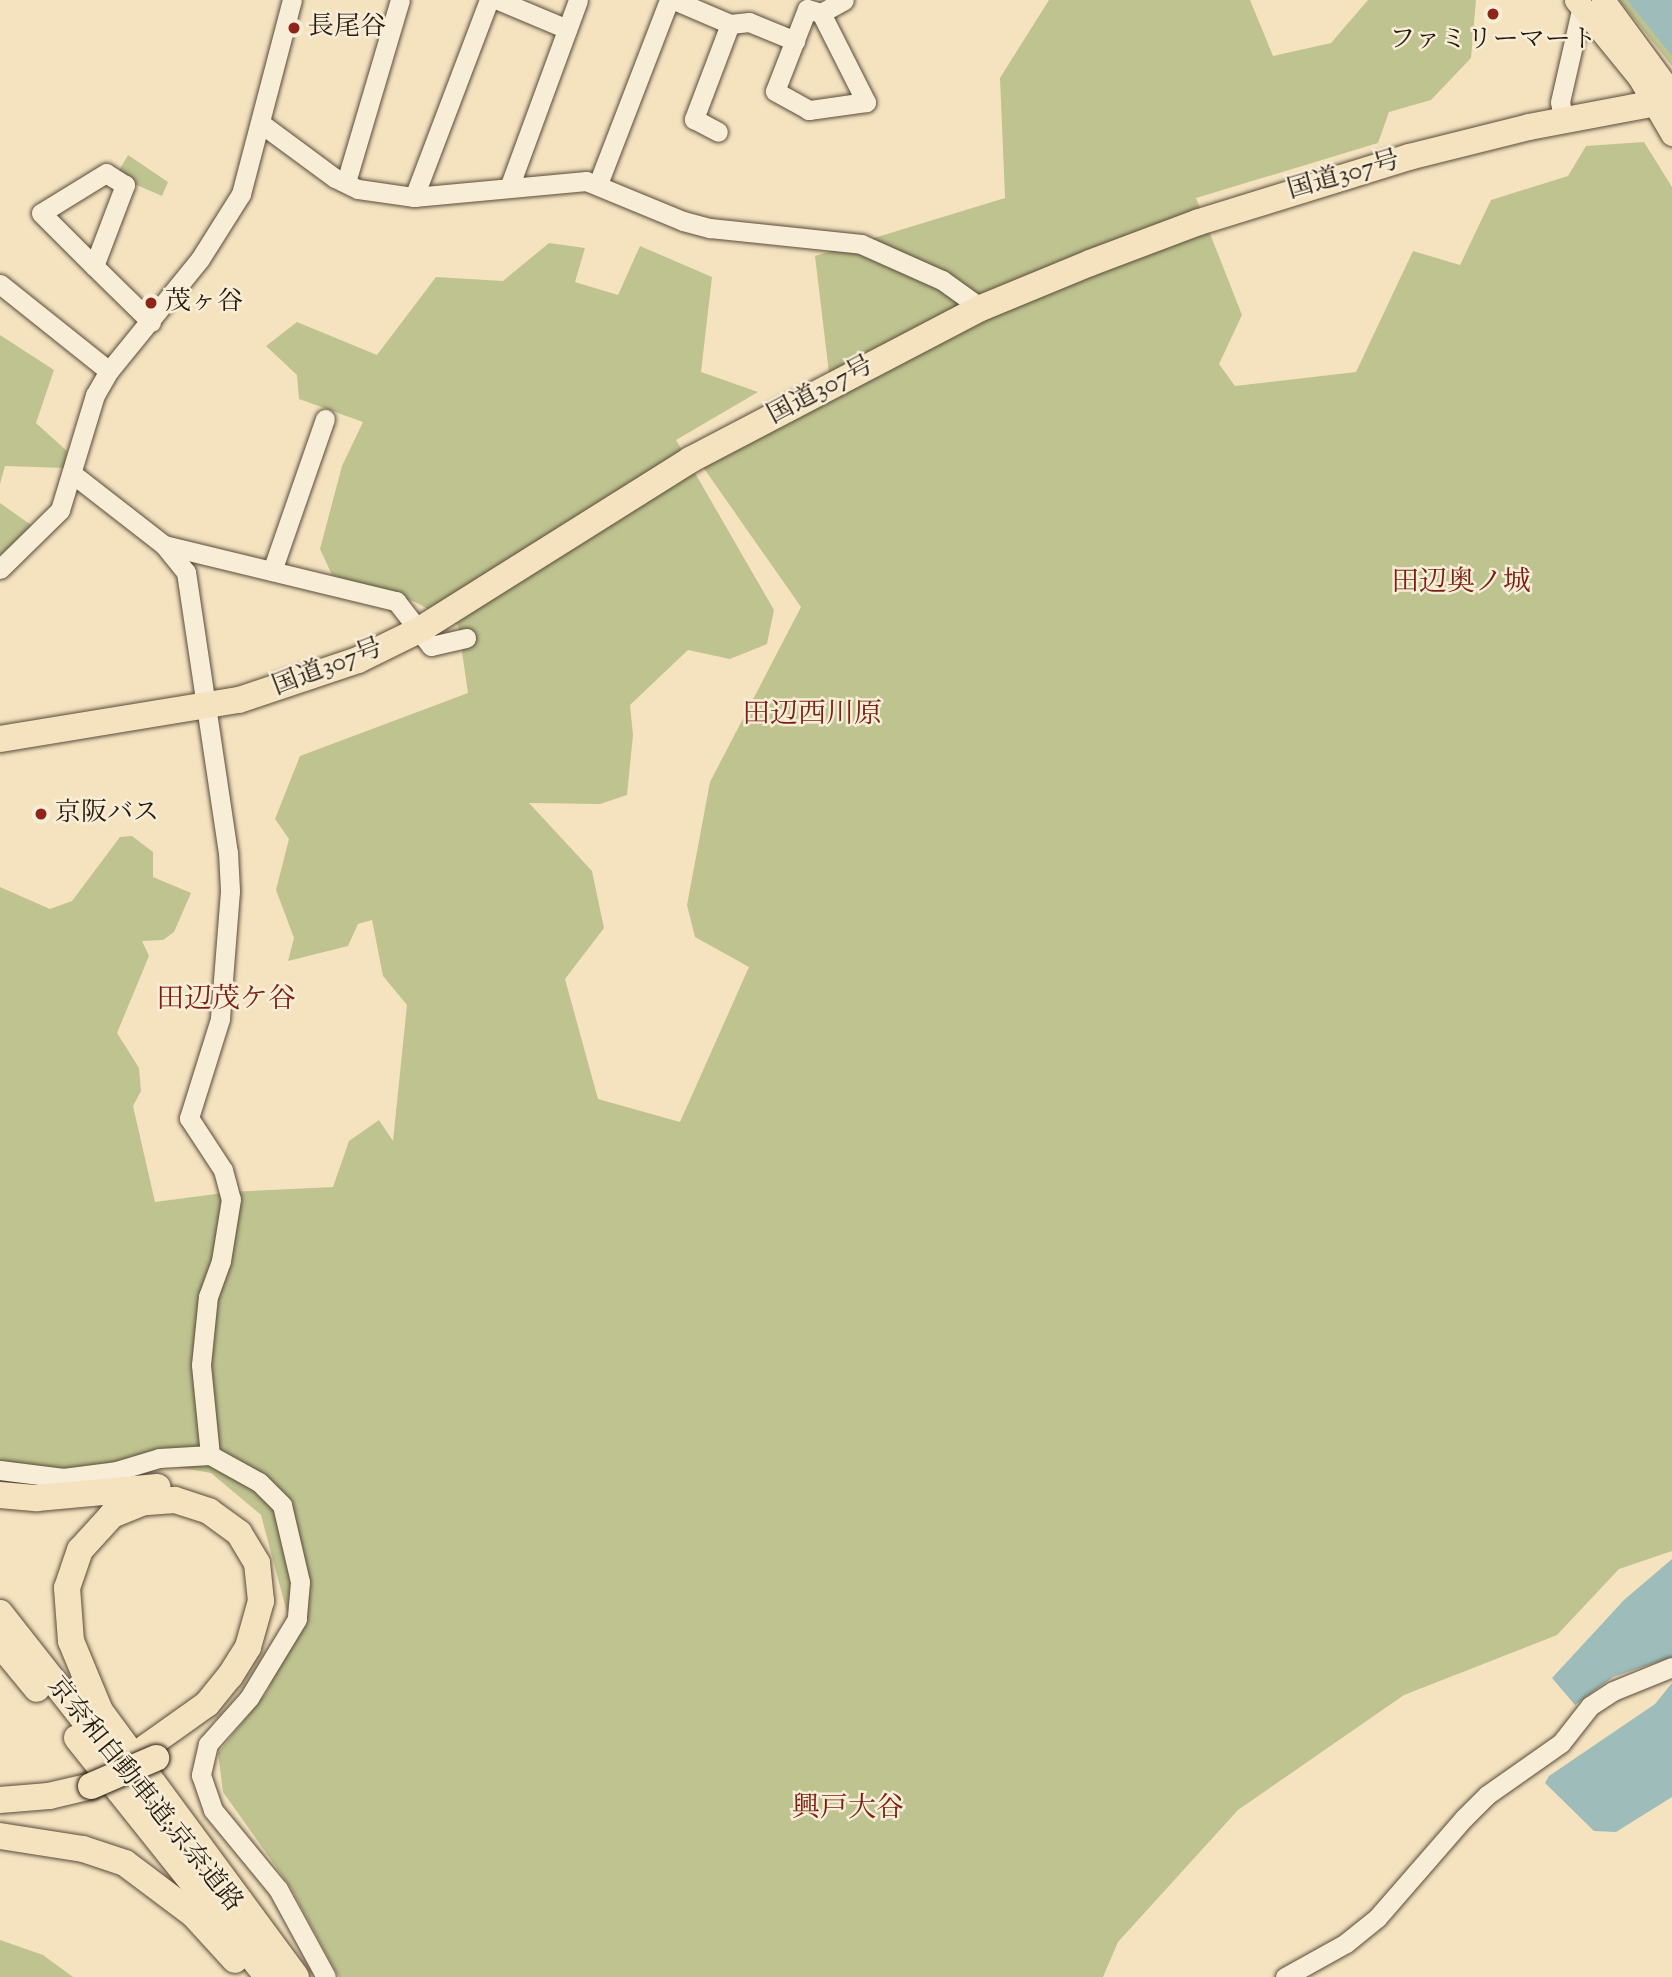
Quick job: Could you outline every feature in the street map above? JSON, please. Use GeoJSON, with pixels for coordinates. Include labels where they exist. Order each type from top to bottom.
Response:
{"type":"FeatureCollection","features":[{"type":"Feature","properties":{"kind":"highway","name":"国道307号"},"geometry":{"type":"LineString","coordinates":[[0,739],[203,707],[295,684],[416,631],[690,460],[981,308],[1187,226],[1297,189],[1563,120],[1666,99]]}},
{"type":"Feature","properties":{"kind":"highway"},"geometry":{"type":"LineString","coordinates":[[0,1494],[37,1498],[177,1486],[223,1503],[256,1535],[273,1583],[264,1642],[243,1681],[226,1702],[150,1753],[49,1796],[0,1800]]}},
{"type":"Feature","properties":{"kind":"highway"},"geometry":{"type":"LineString","coordinates":[[150,1753],[192,1716],[230,1676],[248,1647],[261,1601],[257,1563],[239,1533],[209,1511],[175,1500],[144,1502],[120,1511],[99,1526],[80,1550],[67,1588],[71,1641],[100,1711],[296,1977]]}},
{"type":"Feature","properties":{"kind":"highway","name":"京奈和自動車道;京奈道路"},"geometry":{"type":"LineString","coordinates":[[0,1613],[288,1977]]}},
{"type":"Feature","properties":{"kind":"highway","name":"京奈和自動車道;京奈道路"},"geometry":{"type":"LineString","coordinates":[[0,1644],[268,1977]]}},
{"type":"Feature","properties":{"kind":"highway"},"geometry":{"type":"LineString","coordinates":[[0,1788],[87,1780]]}},
{"type":"Feature","properties":{"kind":"highway"},"geometry":{"type":"LineString","coordinates":[[0,1836],[83,1849],[125,1863],[192,1914],[250,1977]]}},
{"type":"Feature","properties":{"kind":"main road"},"geometry":{"type":"LineString","coordinates":[[1587,2],[1666,99],[1672,134]]}},
{"type":"Feature","properties":{"kind":"street"},"geometry":{"type":"LineString","coordinates":[[0,569],[60,510],[74,475],[95,395],[109,371],[200,259],[241,194],[263,125],[292,0]]}},
{"type":"Feature","properties":{"kind":"street"},"geometry":{"type":"LineString","coordinates":[[346,182],[400,0]]}},
{"type":"Feature","properties":{"kind":"street"},"geometry":{"type":"LineString","coordinates":[[414,197],[489,0]]}},
{"type":"Feature","properties":{"kind":"street"},"geometry":{"type":"LineString","coordinates":[[498,0],[567,29]]}},
{"type":"Feature","properties":{"kind":"street"},"geometry":{"type":"LineString","coordinates":[[510,185],[578,0]]}},
{"type":"Feature","properties":{"kind":"street"},"geometry":{"type":"LineString","coordinates":[[598,184],[669,0]]}},
{"type":"Feature","properties":{"kind":"street"},"geometry":{"type":"LineString","coordinates":[[821,13],[866,102],[808,110],[775,91],[807,9],[821,13],[844,0]]}},
{"type":"Feature","properties":{"kind":"street"},"geometry":{"type":"LineString","coordinates":[[686,2],[730,24],[749,22],[794,41]]}},
{"type":"Feature","properties":{"kind":"street"},"geometry":{"type":"LineString","coordinates":[[1563,120],[1560,102],[1587,2]]}},
{"type":"Feature","properties":{"kind":"street"},"geometry":{"type":"LineString","coordinates":[[718,132],[694,119],[730,24]]}},
{"type":"Feature","properties":{"kind":"street"},"geometry":{"type":"LineString","coordinates":[[263,125],[358,189],[414,197],[510,185],[598,184],[649,208],[710,228],[861,244],[942,280],[981,308]]}},
{"type":"Feature","properties":{"kind":"street"},"geometry":{"type":"LineString","coordinates":[[94,266],[125,185],[106,173],[41,213],[94,266],[151,322]]}},
{"type":"Feature","properties":{"kind":"street"},"geometry":{"type":"LineString","coordinates":[[0,284],[109,371]]}},
{"type":"Feature","properties":{"kind":"street"},"geometry":{"type":"LineString","coordinates":[[272,571],[325,419]]}},
{"type":"Feature","properties":{"kind":"street"},"geometry":{"type":"LineString","coordinates":[[74,475],[164,545],[186,572],[203,707],[228,852],[230,891],[220,1019],[189,1118],[223,1170],[231,1199],[221,1261],[208,1296],[201,1365],[210,1455]]}},
{"type":"Feature","properties":{"kind":"street"},"geometry":{"type":"LineString","coordinates":[[164,545],[396,601],[416,631],[430,646],[466,638]]}},
{"type":"Feature","properties":{"kind":"street"},"geometry":{"type":"LineString","coordinates":[[0,1470],[63,1478],[116,1471],[159,1458],[210,1455],[259,1482],[282,1505],[300,1582],[297,1619],[249,1698],[208,1744],[201,1775],[213,1810],[278,1889],[326,1977]]}},
{"type":"Feature","properties":{"kind":"street"},"geometry":{"type":"LineString","coordinates":[[1285,1977],[1346,1942],[1377,1918],[1487,1795],[1561,1744],[1590,1706],[1613,1691],[1672,1667]]}},
{"type":"Feature","properties":{"kind":"green space"},"geometry":{"type":"Polygon","coordinates":[[[1049,0],[1250,0],[1273,56],[1331,43],[1368,0],[1476,0],[1471,58],[1431,100],[1389,112],[1378,143],[1196,198],[1242,315],[1219,364],[1235,386],[1356,372],[1413,251],[1460,265],[1491,200],[1568,176],[1586,146],[1644,142],[1672,187],[1672,1551],[1619,1569],[1557,1635],[1404,1695],[1238,1810],[1118,1942],[1103,1977],[339,1977],[291,1888],[223,1792],[218,1753],[267,1692],[292,1631],[261,1515],[211,1473],[154,1463],[42,1473],[0,1465],[0,887],[50,909],[72,901],[120,837],[132,836],[153,852],[153,877],[191,893],[174,932],[163,940],[142,941],[149,956],[117,1033],[139,1068],[141,1091],[133,1106],[155,1202],[231,1192],[333,1187],[349,1141],[379,1120],[393,1141],[407,1005],[383,976],[372,920],[358,924],[348,946],[288,961],[294,938],[276,890],[289,839],[275,819],[300,756],[468,693],[458,625],[415,602],[332,575],[320,549],[342,466],[363,422],[299,399],[297,375],[266,346],[297,322],[377,355],[436,277],[503,281],[549,243],[585,248],[575,282],[618,295],[640,246],[712,277],[701,372],[758,392],[676,440],[774,610],[767,644],[730,659],[688,650],[630,705],[633,735],[627,795],[600,804],[529,803],[592,871],[604,928],[565,979],[598,1099],[680,1122],[749,967],[695,937],[687,905],[710,782],[801,607],[703,467],[832,398],[815,256],[1005,198],[1000,78],[1049,0]]]}},
{"type":"Feature","properties":{"kind":"green space"},"geometry":{"type":"Polygon","coordinates":[[[1619,0],[1672,0],[1672,66],[1624,6],[1619,0]]]}},
{"type":"Feature","properties":{"kind":"green space"},"geometry":{"type":"Polygon","coordinates":[[[128,155],[168,182],[162,196],[116,176],[128,155]]]}},
{"type":"Feature","properties":{"kind":"green space"},"geometry":{"type":"Polygon","coordinates":[[[0,335],[54,370],[36,423],[67,451],[64,468],[5,466],[0,484],[0,335]]]}},
{"type":"Feature","properties":{"kind":"green space"},"geometry":{"type":"Polygon","coordinates":[[[0,503],[34,527],[0,555],[0,503]]]}},
{"type":"Feature","properties":{"kind":"green space"},"geometry":{"type":"Polygon","coordinates":[[[0,1940],[43,1955],[73,1977],[0,1977],[0,1940]]]}},
{"type":"Feature","properties":{"kind":"water"},"geometry":{"type":"Polygon","coordinates":[[[1627,0],[1672,0],[1672,56],[1627,0]]]}},
{"type":"Feature","properties":{"kind":"water"},"geometry":{"type":"Polygon","coordinates":[[[1672,1559],[1672,1657],[1613,1677],[1575,1705],[1552,1678],[1624,1600],[1672,1559]]]}},
{"type":"Feature","properties":{"kind":"water"},"geometry":{"type":"Polygon","coordinates":[[[1672,1683],[1672,1797],[1616,1832],[1594,1831],[1545,1783],[1549,1776],[1655,1704],[1672,1683]]]}},
{"type":"Feature","properties":{"kind":"place","name":"ファミリーマート"},"geometry":{"type":"Point","coordinates":[1493,14]}},
{"type":"Feature","properties":{"kind":"place","name":"長尾谷"},"geometry":{"type":"Point","coordinates":[294,28]}},
{"type":"Feature","properties":{"kind":"place","name":"茂ヶ谷"},"geometry":{"type":"Point","coordinates":[151,303]}},
{"type":"Feature","properties":{"kind":"place","name":"京阪バス"},"geometry":{"type":"Point","coordinates":[41,814]}},
{"type":"Feature","properties":{"kind":"district","name":"田辺奥ノ城"},"geometry":{"type":"Point","coordinates":[1461,583]}},
{"type":"Feature","properties":{"kind":"district","name":"田辺西川原"},"geometry":{"type":"Point","coordinates":[812,715]}},
{"type":"Feature","properties":{"kind":"district","name":"田辺茂ケ谷"},"geometry":{"type":"Point","coordinates":[226,1000]}},
{"type":"Feature","properties":{"kind":"district","name":"興戸大谷"},"geometry":{"type":"Point","coordinates":[848,1809]}}]}
